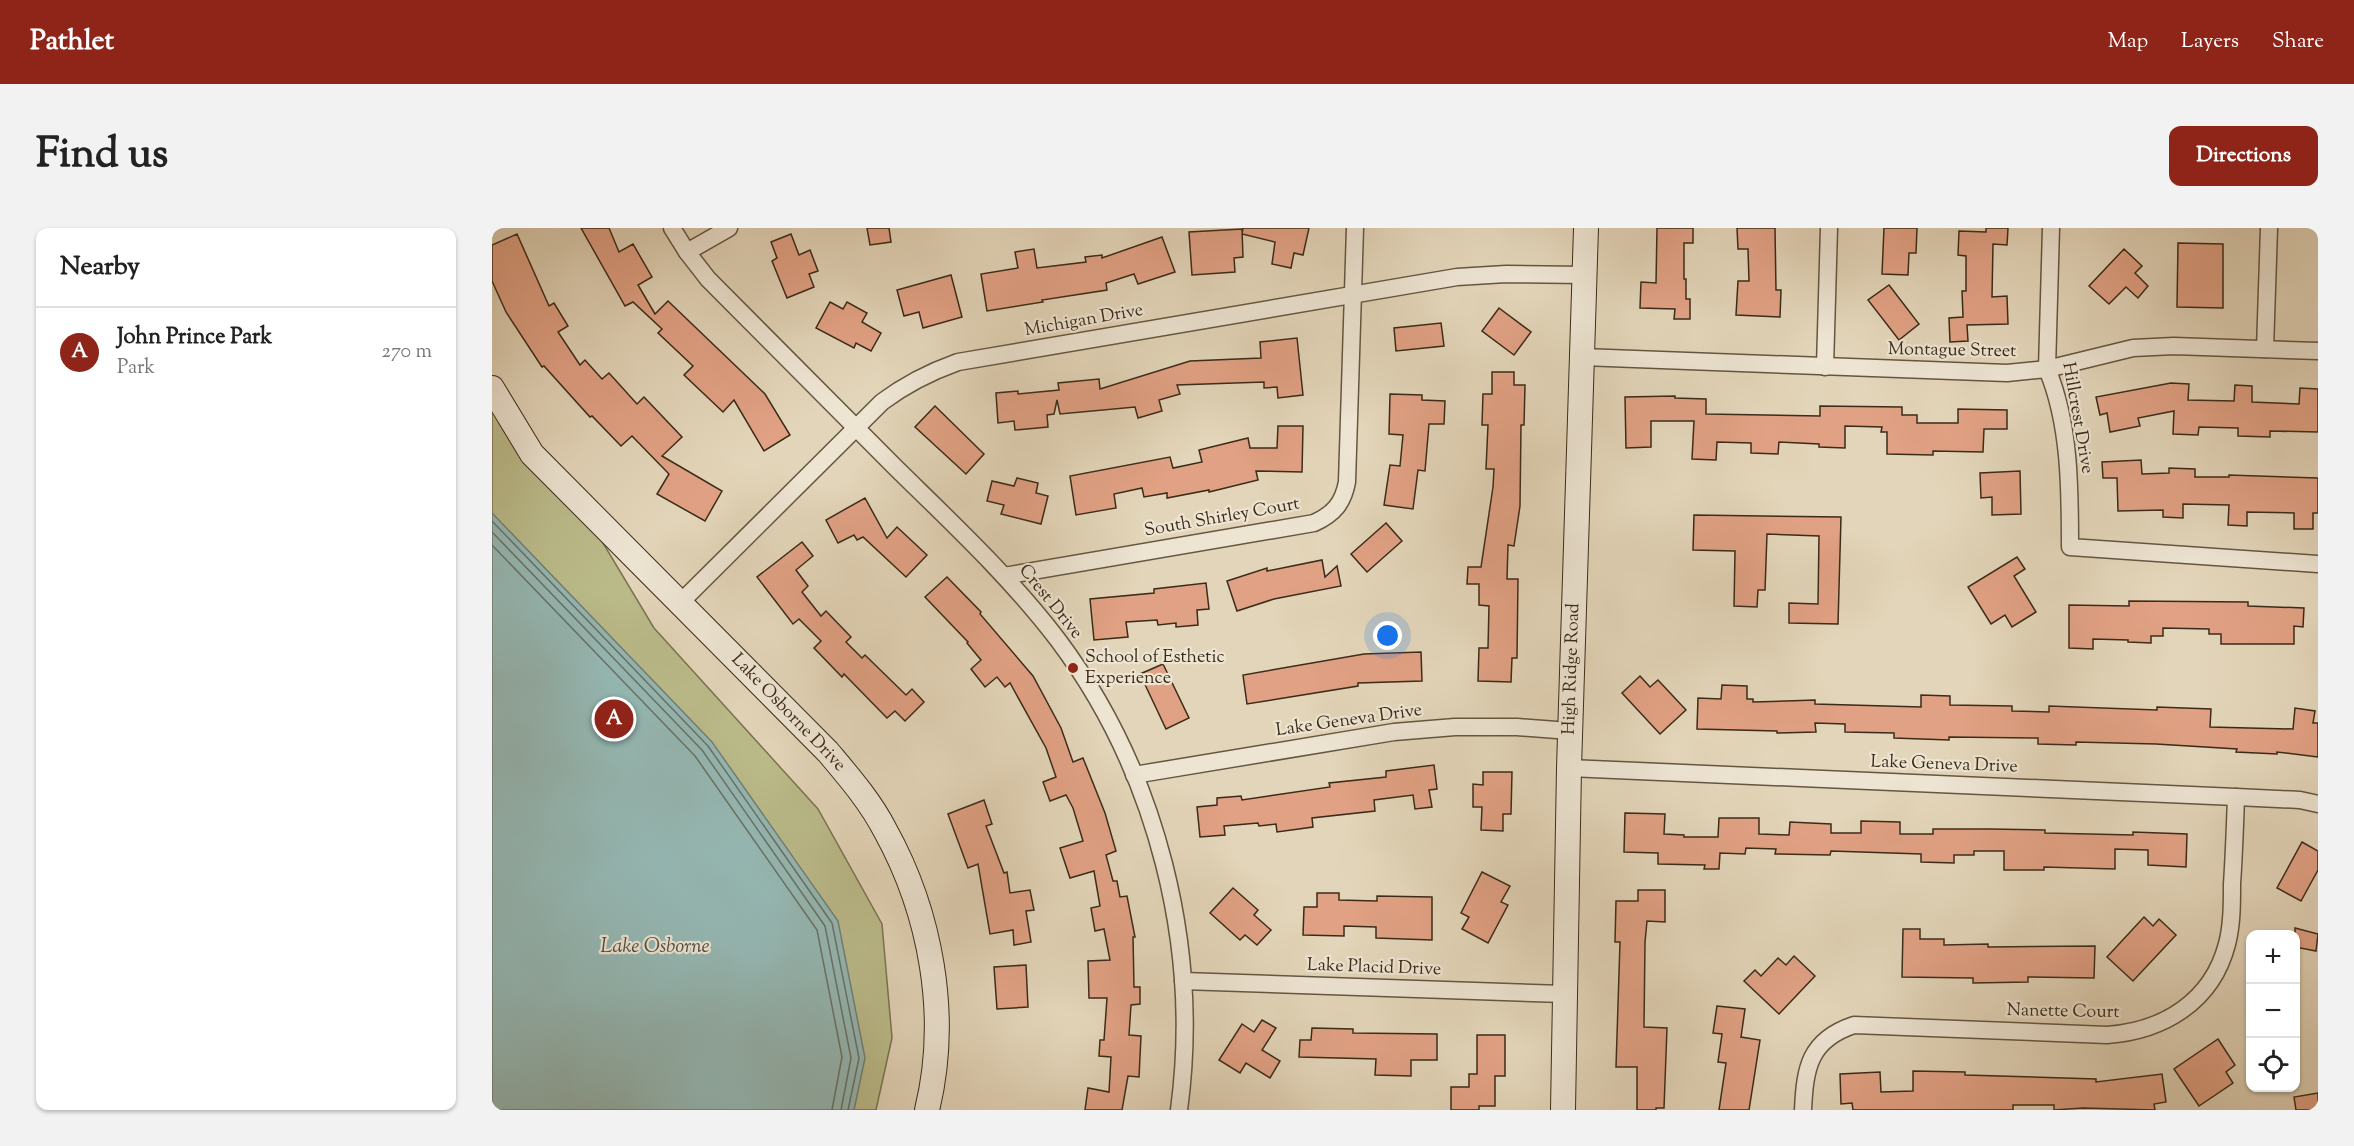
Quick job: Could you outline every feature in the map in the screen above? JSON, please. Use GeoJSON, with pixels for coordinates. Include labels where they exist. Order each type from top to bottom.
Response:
{"type":"FeatureCollection","features":[{"type":"Feature","properties":{"kind":"street","name":"Crest Drive"},"geometry":{"type":"LineString","coordinates":[[672,228],[708,279],[1004,576],[1059,642],[1089,687],[1116,734],[1134,775],[1152,821],[1167,872],[1177,925],[1183,981],[1185,1039],[1179,1110]]}},
{"type":"Feature","properties":{"kind":"street"},"geometry":{"type":"LineString","coordinates":[[687,252],[729,228]]}},
{"type":"Feature","properties":{"kind":"street","name":"South Shirley Court"},"geometry":{"type":"LineString","coordinates":[[1004,576],[1314,523],[1327,517],[1337,508],[1344,496],[1347,482],[1355,228]]}},
{"type":"Feature","properties":{"kind":"street","name":"High Ridge Road"},"geometry":{"type":"LineString","coordinates":[[1563,1110],[1569,768],[1586,228]]}},
{"type":"Feature","properties":{"kind":"street"},"geometry":{"type":"LineString","coordinates":[[1825,367],[1829,228]]}},
{"type":"Feature","properties":{"kind":"street","name":"Hillcrest Drive"},"geometry":{"type":"LineString","coordinates":[[2051,228],[2047,369],[2053,384],[2064,438],[2070,492],[2070,547],[2318,564]]}},
{"type":"Feature","properties":{"kind":"street"},"geometry":{"type":"LineString","coordinates":[[2265,349],[2270,228]]}},
{"type":"Feature","properties":{"kind":"street","name":"Michigan Drive"},"geometry":{"type":"LineString","coordinates":[[680,603],[882,402],[905,385],[958,362],[1457,277],[1506,274],[1585,275]]}},
{"type":"Feature","properties":{"kind":"street","name":"Montague Street"},"geometry":{"type":"LineString","coordinates":[[1582,357],[2007,374],[2047,369],[2133,348],[2174,346],[2318,351]]}},
{"type":"Feature","properties":{"kind":"street","name":"Lake Osborne Drive"},"geometry":{"type":"LineString","coordinates":[[492,388],[532,454],[828,752],[859,789],[885,829],[905,872],[921,916],[928,947],[936,1026],[933,1073],[927,1110]]}},
{"type":"Feature","properties":{"kind":"street","name":"Lake Geneva Drive"},"geometry":{"type":"LineString","coordinates":[[1134,775],[1394,732],[1455,728],[1570,731]]}},
{"type":"Feature","properties":{"kind":"street","name":"Lake Geneva Drive"},"geometry":{"type":"LineString","coordinates":[[1569,768],[2300,800],[2318,804]]}},
{"type":"Feature","properties":{"kind":"street","name":"Nanette Court"},"geometry":{"type":"LineString","coordinates":[[1803,1110],[1804,1081],[1812,1054],[1828,1037],[1854,1025],[2121,1034],[2150,1028],[2182,1011],[2207,985],[2226,946],[2231,918],[2236,797]]}},
{"type":"Feature","properties":{"kind":"street","name":"Lake Placid Drive"},"geometry":{"type":"LineString","coordinates":[[1183,981],[1564,994]]}},
{"type":"Feature","properties":{"kind":"green space","name":"Lake Osborne"},"geometry":{"type":"Polygon","coordinates":[[[492,399],[582,508],[654,628],[818,809],[882,924],[892,1038],[876,1110],[492,1110],[492,399]]]}},
{"type":"Feature","properties":{"kind":"water","name":"Lake Osborne"},"geometry":{"type":"Polygon","coordinates":[[[492,513],[712,742],[838,921],[865,1058],[854,1110],[492,1110],[492,513]]]}},
{"type":"Feature","properties":{"kind":"building"},"geometry":{"type":"Polygon","coordinates":[[[581,228],[609,228],[619,252],[633,244],[652,277],[638,285],[655,314],[668,301],[765,394],[790,435],[764,451],[734,400],[723,412],[684,375],[693,366],[658,333],[662,329],[633,302],[625,306],[581,228]]]}},
{"type":"Feature","properties":{"kind":"building"},"geometry":{"type":"Polygon","coordinates":[[[867,228],[889,228],[891,242],[870,245],[867,228]]]}},
{"type":"Feature","properties":{"kind":"building"},"geometry":{"type":"Polygon","coordinates":[[[1243,228],[1309,228],[1303,255],[1294,253],[1291,268],[1272,264],[1275,242],[1242,234],[1243,228]]]}},
{"type":"Feature","properties":{"kind":"building"},"geometry":{"type":"Polygon","coordinates":[[[1657,228],[1693,228],[1693,243],[1684,243],[1684,279],[1686,279],[1686,299],[1690,299],[1690,319],[1674,319],[1675,309],[1640,308],[1641,282],[1656,283],[1657,228]]]}},
{"type":"Feature","properties":{"kind":"building"},"geometry":{"type":"Polygon","coordinates":[[[1737,228],[1775,228],[1776,290],[1781,290],[1780,317],[1736,315],[1738,281],[1749,281],[1748,249],[1738,249],[1737,228]]]}},
{"type":"Feature","properties":{"kind":"building"},"geometry":{"type":"Polygon","coordinates":[[[1884,228],[1917,228],[1916,253],[1909,253],[1908,275],[1882,274],[1884,228]]]}},
{"type":"Feature","properties":{"kind":"building"},"geometry":{"type":"Polygon","coordinates":[[[1986,228],[2008,228],[2007,245],[1993,244],[1992,297],[2007,296],[2008,324],[1967,325],[1968,341],[1950,342],[1949,318],[1963,317],[1962,291],[1966,291],[1966,256],[1958,255],[1959,231],[1986,232],[1986,228]]]}},
{"type":"Feature","properties":{"kind":"building"},"geometry":{"type":"Polygon","coordinates":[[[1242,229],[1243,257],[1234,258],[1235,272],[1192,275],[1189,232],[1242,229]]]}},
{"type":"Feature","properties":{"kind":"building"},"geometry":{"type":"Polygon","coordinates":[[[517,234],[549,306],[554,303],[568,326],[558,332],[580,365],[585,360],[602,379],[609,373],[637,404],[644,397],[682,437],[662,456],[722,491],[705,521],[657,494],[669,474],[632,436],[621,446],[592,416],[590,417],[544,366],[542,367],[506,312],[492,281],[492,245],[517,234]]]}},
{"type":"Feature","properties":{"kind":"building"},"geometry":{"type":"Polygon","coordinates":[[[791,234],[799,255],[810,250],[818,271],[809,274],[814,287],[787,298],[772,261],[777,258],[771,242],[791,234]]]}},
{"type":"Feature","properties":{"kind":"building"},"geometry":{"type":"Polygon","coordinates":[[[1162,237],[1175,272],[1138,284],[1134,274],[1106,283],[1107,290],[987,311],[981,274],[1018,268],[1015,252],[1034,249],[1037,268],[1086,262],[1085,257],[1102,255],[1102,258],[1162,237]]]}},
{"type":"Feature","properties":{"kind":"building"},"geometry":{"type":"Polygon","coordinates":[[[2178,243],[2223,244],[2223,308],[2177,307],[2178,243]]]}},
{"type":"Feature","properties":{"kind":"building"},"geometry":{"type":"Polygon","coordinates":[[[2124,249],[2142,266],[2135,273],[2148,286],[2138,298],[2126,287],[2109,304],[2089,286],[2124,249]]]}},
{"type":"Feature","properties":{"kind":"building"},"geometry":{"type":"Polygon","coordinates":[[[951,275],[962,317],[923,328],[919,312],[904,316],[897,290],[951,275]]]}},
{"type":"Feature","properties":{"kind":"building"},"geometry":{"type":"Polygon","coordinates":[[[1889,285],[1919,324],[1899,340],[1868,300],[1889,285]]]}},
{"type":"Feature","properties":{"kind":"building"},"geometry":{"type":"Polygon","coordinates":[[[830,302],[843,309],[847,302],[867,313],[862,322],[881,333],[871,351],[856,343],[854,348],[816,328],[830,302]]]}},
{"type":"Feature","properties":{"kind":"building"},"geometry":{"type":"Polygon","coordinates":[[[1499,308],[1531,332],[1514,355],[1482,331],[1499,308]]]}},
{"type":"Feature","properties":{"kind":"building"},"geometry":{"type":"Polygon","coordinates":[[[1441,323],[1444,346],[1396,351],[1394,328],[1441,323]]]}},
{"type":"Feature","properties":{"kind":"building"},"geometry":{"type":"Polygon","coordinates":[[[1297,338],[1303,395],[1278,398],[1277,387],[1264,388],[1264,382],[1177,385],[1180,394],[1159,400],[1162,411],[1138,418],[1135,407],[1060,414],[1057,400],[1054,414],[1047,415],[1048,427],[1015,430],[1014,421],[998,423],[996,393],[1018,391],[1018,394],[1059,390],[1058,383],[1099,379],[1100,389],[1190,361],[1261,358],[1260,342],[1297,338]]]}},
{"type":"Feature","properties":{"kind":"building"},"geometry":{"type":"Polygon","coordinates":[[[1492,372],[1514,372],[1514,385],[1525,385],[1524,425],[1521,425],[1520,506],[1514,546],[1508,545],[1507,579],[1518,579],[1517,658],[1512,658],[1511,682],[1478,681],[1479,648],[1488,648],[1489,606],[1479,605],[1479,584],[1467,584],[1468,567],[1481,567],[1493,487],[1494,469],[1486,469],[1488,425],[1482,425],[1483,394],[1492,394],[1492,372]]]}},
{"type":"Feature","properties":{"kind":"building"},"geometry":{"type":"Polygon","coordinates":[[[2171,383],[2189,384],[2188,400],[2234,401],[2235,385],[2252,386],[2252,402],[2299,404],[2300,388],[2318,389],[2318,432],[2270,431],[2270,437],[2238,436],[2238,428],[2199,427],[2198,435],[2173,434],[2174,411],[2138,418],[2140,426],[2110,432],[2107,413],[2100,415],[2096,397],[2171,383]]]}},
{"type":"Feature","properties":{"kind":"building"},"geometry":{"type":"Polygon","coordinates":[[[1390,394],[1422,395],[1422,400],[1445,401],[1444,424],[1429,424],[1425,471],[1418,470],[1413,509],[1384,505],[1390,465],[1400,466],[1403,435],[1389,434],[1390,394]]]}},
{"type":"Feature","properties":{"kind":"building"},"geometry":{"type":"Polygon","coordinates":[[[1675,396],[1675,398],[1706,399],[1706,414],[1820,416],[1820,406],[1902,407],[1902,415],[1917,415],[1917,423],[1958,423],[1958,409],[2007,410],[2007,429],[1984,429],[1983,452],[1933,451],[1933,455],[1887,454],[1887,432],[1881,432],[1882,427],[1845,426],[1845,448],[1779,442],[1778,454],[1751,453],[1751,443],[1717,442],[1716,460],[1692,459],[1694,421],[1651,421],[1651,447],[1626,448],[1625,397],[1675,396]]]}},
{"type":"Feature","properties":{"kind":"building"},"geometry":{"type":"Polygon","coordinates":[[[935,406],[984,454],[966,474],[915,427],[935,406]]]}},
{"type":"Feature","properties":{"kind":"building"},"geometry":{"type":"Polygon","coordinates":[[[1278,426],[1303,426],[1302,472],[1256,471],[1258,480],[1209,492],[1209,490],[1167,498],[1167,493],[1144,497],[1142,488],[1114,494],[1116,508],[1076,515],[1070,476],[1170,457],[1173,468],[1202,462],[1199,450],[1248,438],[1250,448],[1277,448],[1278,426]]]}},
{"type":"Feature","properties":{"kind":"building"},"geometry":{"type":"Polygon","coordinates":[[[2141,460],[2142,474],[2169,473],[2169,468],[2195,469],[2195,477],[2229,477],[2229,475],[2318,478],[2318,513],[2313,513],[2313,529],[2294,529],[2294,513],[2247,512],[2247,526],[2228,525],[2229,505],[2183,504],[2183,518],[2163,517],[2163,510],[2118,511],[2117,478],[2103,478],[2102,462],[2141,460]]]}},
{"type":"Feature","properties":{"kind":"building"},"geometry":{"type":"Polygon","coordinates":[[[2020,471],[2021,514],[1992,515],[1992,497],[1981,498],[1980,473],[2020,471]]]}},
{"type":"Feature","properties":{"kind":"building"},"geometry":{"type":"Polygon","coordinates":[[[1017,478],[1038,483],[1036,493],[1048,496],[1041,524],[1001,514],[1004,505],[987,501],[992,481],[1014,486],[1017,478]]]}},
{"type":"Feature","properties":{"kind":"building"},"geometry":{"type":"Polygon","coordinates":[[[865,498],[887,538],[897,527],[927,555],[906,577],[863,537],[857,540],[854,535],[838,543],[826,520],[865,498]]]}},
{"type":"Feature","properties":{"kind":"building"},"geometry":{"type":"Polygon","coordinates":[[[1694,515],[1841,517],[1838,624],[1789,623],[1789,603],[1818,604],[1819,536],[1767,534],[1765,590],[1758,590],[1757,607],[1734,606],[1735,551],[1693,550],[1694,515]]]}},
{"type":"Feature","properties":{"kind":"building"},"geometry":{"type":"Polygon","coordinates":[[[1386,523],[1402,541],[1367,572],[1351,554],[1386,523]]]}},
{"type":"Feature","properties":{"kind":"building"},"geometry":{"type":"Polygon","coordinates":[[[802,542],[813,556],[796,570],[808,586],[802,592],[821,616],[826,611],[851,637],[846,642],[862,658],[865,655],[906,695],[912,689],[924,702],[905,721],[895,711],[887,718],[844,674],[842,677],[814,648],[821,641],[799,619],[793,624],[757,577],[802,542]]]}},
{"type":"Feature","properties":{"kind":"building"},"geometry":{"type":"Polygon","coordinates":[[[2017,557],[2025,569],[2014,576],[2036,612],[2012,627],[2005,615],[1991,624],[1968,587],[2017,557]]]}},
{"type":"Feature","properties":{"kind":"building"},"geometry":{"type":"Polygon","coordinates":[[[1322,560],[1325,577],[1337,566],[1341,586],[1274,599],[1237,611],[1227,581],[1267,568],[1267,571],[1322,560]]]}},
{"type":"Feature","properties":{"kind":"building"},"geometry":{"type":"Polygon","coordinates":[[[947,577],[981,612],[980,614],[1033,676],[1061,728],[1073,762],[1083,758],[1105,813],[1116,851],[1106,855],[1113,881],[1117,881],[1120,897],[1127,896],[1135,937],[1133,937],[1134,987],[1140,987],[1140,1004],[1131,1005],[1129,1035],[1141,1036],[1139,1077],[1128,1076],[1122,1110],[1085,1110],[1088,1088],[1109,1092],[1111,1057],[1099,1056],[1100,1040],[1104,1040],[1107,998],[1089,998],[1088,961],[1110,960],[1104,929],[1095,931],[1091,908],[1100,906],[1094,871],[1070,878],[1060,848],[1083,841],[1073,808],[1066,795],[1050,801],[1043,782],[1056,777],[1046,748],[1010,683],[1005,687],[997,677],[985,687],[971,669],[981,660],[968,642],[925,597],[947,577]]]}},
{"type":"Feature","properties":{"kind":"building"},"geometry":{"type":"Polygon","coordinates":[[[1206,583],[1209,609],[1197,610],[1198,625],[1176,627],[1176,623],[1158,625],[1157,620],[1126,622],[1128,637],[1094,640],[1090,599],[1154,593],[1154,589],[1206,583]]]}},
{"type":"Feature","properties":{"kind":"building"},"geometry":{"type":"Polygon","coordinates":[[[2129,601],[2248,602],[2248,606],[2304,608],[2303,627],[2294,626],[2294,644],[2221,644],[2221,634],[2209,634],[2209,629],[2163,628],[2163,636],[2151,636],[2151,643],[2093,639],[2093,649],[2069,648],[2069,605],[2129,606],[2129,601]]]}},
{"type":"Feature","properties":{"kind":"building"},"geometry":{"type":"Polygon","coordinates":[[[1421,652],[1422,681],[1358,683],[1358,686],[1247,704],[1243,675],[1364,654],[1421,652]]]}},
{"type":"Feature","properties":{"kind":"building"},"geometry":{"type":"Polygon","coordinates":[[[1163,664],[1189,718],[1166,729],[1140,674],[1163,664]]]}},
{"type":"Feature","properties":{"kind":"building"},"geometry":{"type":"Polygon","coordinates":[[[1640,676],[1650,687],[1658,680],[1686,710],[1660,734],[1622,693],[1640,676]]]}},
{"type":"Feature","properties":{"kind":"building"},"geometry":{"type":"Polygon","coordinates":[[[1722,685],[1747,686],[1747,699],[1753,699],[1753,702],[1815,700],[1815,704],[1921,707],[1921,695],[1950,696],[1950,705],[2012,706],[2012,711],[2049,712],[2049,706],[2157,710],[2157,707],[2211,709],[2210,727],[2293,729],[2295,708],[2315,711],[2313,723],[2318,723],[2318,757],[2156,744],[2076,742],[2076,745],[2038,744],[2038,738],[1949,737],[1949,740],[1894,738],[1894,733],[1845,732],[1845,724],[1815,723],[1816,732],[1777,733],[1777,731],[1697,729],[1698,698],[1721,699],[1722,685]]]}},
{"type":"Feature","properties":{"kind":"building"},"geometry":{"type":"Polygon","coordinates":[[[1434,765],[1437,789],[1429,790],[1432,807],[1415,809],[1413,795],[1374,800],[1375,811],[1312,818],[1313,827],[1277,832],[1276,824],[1224,826],[1225,835],[1200,837],[1197,807],[1217,805],[1217,798],[1241,796],[1242,800],[1330,787],[1329,783],[1386,777],[1386,771],[1434,765]]]}},
{"type":"Feature","properties":{"kind":"building"},"geometry":{"type":"Polygon","coordinates":[[[1483,772],[1512,772],[1511,814],[1503,814],[1503,831],[1481,830],[1482,807],[1473,807],[1473,784],[1483,785],[1483,772]]]}},
{"type":"Feature","properties":{"kind":"building"},"geometry":{"type":"Polygon","coordinates":[[[984,800],[992,824],[986,826],[1004,873],[1007,872],[1010,893],[1030,890],[1034,910],[1026,911],[1031,942],[1014,945],[1013,930],[990,934],[978,864],[968,868],[948,814],[984,800]]]}},
{"type":"Feature","properties":{"kind":"building"},"geometry":{"type":"Polygon","coordinates":[[[1625,813],[1665,814],[1664,834],[1684,835],[1684,837],[1718,837],[1719,818],[1759,818],[1759,834],[1789,835],[1790,822],[1831,824],[1831,833],[1861,833],[1861,821],[1900,822],[1900,834],[1933,834],[1933,829],[1989,829],[2045,830],[2045,833],[2187,834],[2186,867],[2148,865],[2148,850],[2115,849],[2115,869],[2044,867],[2044,870],[2004,870],[2004,851],[1974,851],[1974,855],[1954,855],[1954,863],[1921,862],[1921,854],[1831,851],[1830,855],[1775,854],[1776,849],[1746,848],[1745,854],[1720,853],[1719,869],[1704,869],[1705,865],[1658,864],[1658,853],[1624,852],[1625,813]]]}},
{"type":"Feature","properties":{"kind":"building"},"geometry":{"type":"Polygon","coordinates":[[[2302,842],[2318,851],[2318,870],[2301,901],[2277,888],[2302,842]]]}},
{"type":"Feature","properties":{"kind":"building"},"geometry":{"type":"Polygon","coordinates":[[[1482,872],[1510,886],[1501,902],[1508,905],[1488,943],[1462,929],[1469,917],[1461,913],[1482,872]]]}},
{"type":"Feature","properties":{"kind":"building"},"geometry":{"type":"Polygon","coordinates":[[[1233,888],[1258,910],[1254,915],[1271,930],[1257,945],[1245,935],[1240,940],[1210,913],[1233,888]]]}},
{"type":"Feature","properties":{"kind":"building"},"geometry":{"type":"Polygon","coordinates":[[[1638,890],[1665,890],[1665,922],[1647,921],[1645,942],[1644,1027],[1667,1028],[1664,1108],[1656,1108],[1656,1110],[1637,1110],[1637,1067],[1616,1067],[1620,942],[1615,942],[1616,901],[1638,901],[1638,890]]]}},
{"type":"Feature","properties":{"kind":"building"},"geometry":{"type":"Polygon","coordinates":[[[1317,893],[1339,893],[1339,900],[1377,901],[1377,896],[1432,897],[1432,940],[1376,938],[1376,927],[1344,926],[1344,936],[1303,935],[1304,907],[1317,907],[1317,893]]]}},
{"type":"Feature","properties":{"kind":"building"},"geometry":{"type":"Polygon","coordinates":[[[2144,917],[2153,926],[2159,919],[2176,935],[2133,981],[2107,957],[2144,917]]]}},
{"type":"Feature","properties":{"kind":"building"},"geometry":{"type":"Polygon","coordinates":[[[2295,928],[2318,934],[2316,951],[2300,948],[2300,930],[2295,930],[2295,928]]]}},
{"type":"Feature","properties":{"kind":"building"},"geometry":{"type":"Polygon","coordinates":[[[1903,929],[1920,929],[1920,939],[1944,939],[1944,945],[2095,946],[2094,978],[2028,977],[2028,982],[1973,983],[1973,978],[1902,977],[1903,929]]]}},
{"type":"Feature","properties":{"kind":"building"},"geometry":{"type":"Polygon","coordinates":[[[1794,956],[1815,976],[1779,1014],[1744,981],[1755,970],[1761,976],[1778,958],[1786,965],[1794,956]]]}},
{"type":"Feature","properties":{"kind":"building"},"geometry":{"type":"Polygon","coordinates":[[[1026,965],[1028,1007],[997,1009],[994,967],[1026,965]]]}},
{"type":"Feature","properties":{"kind":"building"},"geometry":{"type":"Polygon","coordinates":[[[1717,1006],[1745,1009],[1741,1037],[1760,1040],[1749,1110],[1719,1110],[1726,1063],[1718,1062],[1722,1034],[1713,1033],[1717,1006]]]}},
{"type":"Feature","properties":{"kind":"building"},"geometry":{"type":"Polygon","coordinates":[[[1262,1020],[1276,1028],[1262,1050],[1280,1061],[1270,1078],[1246,1063],[1240,1073],[1219,1060],[1242,1024],[1254,1032],[1262,1020]]]}},
{"type":"Feature","properties":{"kind":"building"},"geometry":{"type":"Polygon","coordinates":[[[1312,1028],[1353,1029],[1353,1033],[1437,1034],[1437,1060],[1411,1060],[1411,1076],[1375,1075],[1376,1059],[1299,1057],[1300,1040],[1311,1040],[1312,1028]]]}},
{"type":"Feature","properties":{"kind":"building"},"geometry":{"type":"Polygon","coordinates":[[[1477,1035],[1505,1035],[1505,1076],[1495,1076],[1495,1106],[1479,1106],[1479,1110],[1451,1110],[1451,1087],[1469,1087],[1469,1074],[1477,1074],[1477,1035]]]}},
{"type":"Feature","properties":{"kind":"building"},"geometry":{"type":"Polygon","coordinates":[[[2218,1039],[2235,1065],[2226,1072],[2233,1083],[2199,1106],[2174,1069],[2218,1039]]]}},
{"type":"Feature","properties":{"kind":"building"},"geometry":{"type":"Polygon","coordinates":[[[1913,1071],[2096,1079],[2096,1082],[2162,1074],[2166,1102],[2154,1104],[2155,1110],[2083,1108],[2054,1110],[2054,1105],[2013,1105],[2013,1110],[1853,1110],[1852,1103],[1841,1104],[1840,1074],[1880,1072],[1881,1092],[1913,1091],[1913,1071]]]}},
{"type":"Feature","properties":{"kind":"building"},"geometry":{"type":"Polygon","coordinates":[[[2318,1093],[2318,1110],[2296,1110],[2294,1097],[2318,1093]]]}},
{"type":"Feature","properties":{"kind":"place","name":"School of Esthetic Experience"},"geometry":{"type":"Point","coordinates":[1073,668]}},
{"type":"Feature","properties":{"kind":"place","name":"John Prince Park"},"geometry":{"type":"Point","coordinates":[614,719]}}]}
